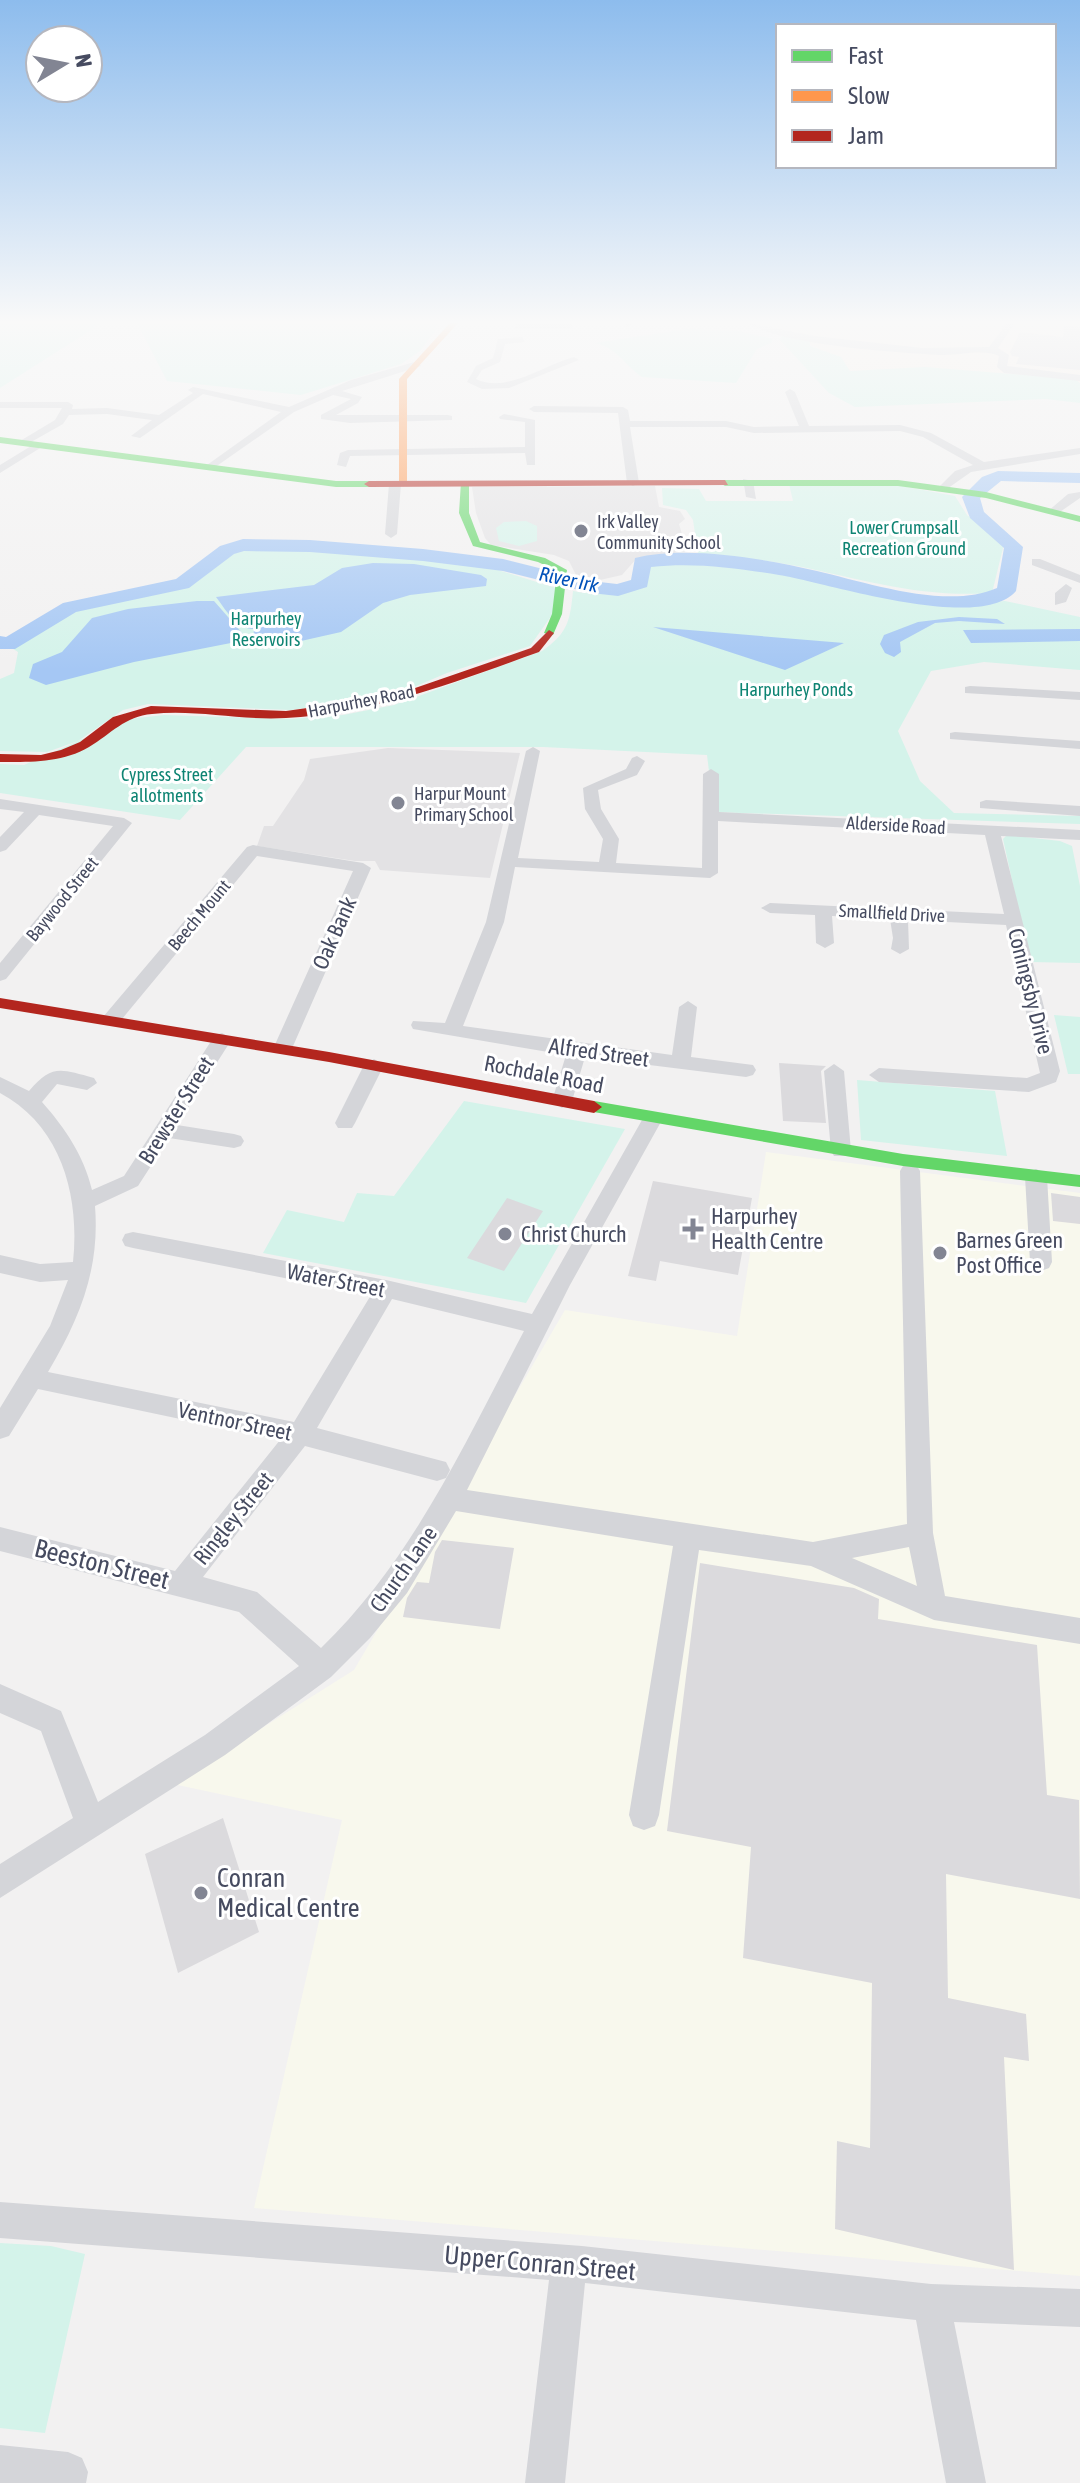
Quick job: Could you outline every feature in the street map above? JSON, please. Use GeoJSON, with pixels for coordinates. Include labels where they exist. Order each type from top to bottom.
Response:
{"type":"FeatureCollection","features":[{"type":"Feature","properties":{"kind":"street"},"geometry":{"type":"LineString","coordinates":[[0,470],[38,439]]}},
{"type":"Feature","properties":{"kind":"street"},"geometry":{"type":"LineString","coordinates":[[211,467],[250,439]]}},
{"type":"Feature","properties":{"kind":"street"},"geometry":{"type":"LineString","coordinates":[[391,534],[402,439]]}},
{"type":"Feature","properties":{"kind":"street"},"geometry":{"type":"LineString","coordinates":[[531,439],[531,464]]}},
{"type":"Feature","properties":{"kind":"street"},"geometry":{"type":"LineString","coordinates":[[627,439],[633,483]]}},
{"type":"Feature","properties":{"kind":"street"},"geometry":{"type":"LineString","coordinates":[[930,439],[981,465]]}},
{"type":"Feature","properties":{"kind":"street"},"geometry":{"type":"LineString","coordinates":[[0,440],[321,482],[633,483],[750,489],[882,482],[978,494],[1080,519]]}},
{"type":"Feature","properties":{"kind":"street"},"geometry":{"type":"LineString","coordinates":[[1037,449],[1051,456]]}},
{"type":"Feature","properties":{"kind":"street"},"geometry":{"type":"LineString","coordinates":[[342,465],[348,453],[531,450]]}},
{"type":"Feature","properties":{"kind":"street"},"geometry":{"type":"LineString","coordinates":[[944,488],[955,475],[981,465],[1080,451]]}},
{"type":"Feature","properties":{"kind":"street","name":"Harpurhey Road"},"geometry":{"type":"LineString","coordinates":[[0,758],[41,759],[65,753],[84,745],[117,720],[151,710],[286,715],[394,699],[535,650],[553,628],[562,570],[547,562],[490,551],[476,544],[464,513],[464,484]]}},
{"type":"Feature","properties":{"kind":"street"},"geometry":{"type":"LineString","coordinates":[[1053,512],[1072,496],[1080,495]]}},
{"type":"Feature","properties":{"kind":"street"},"geometry":{"type":"LineString","coordinates":[[1036,562],[1080,579],[1073,590],[1061,593],[1060,602]]}},
{"type":"Feature","properties":{"kind":"street"},"geometry":{"type":"LineString","coordinates":[[970,690],[1080,696]]}},
{"type":"Feature","properties":{"kind":"street"},"geometry":{"type":"LineString","coordinates":[[955,736],[1080,745]]}},
{"type":"Feature","properties":{"kind":"street"},"geometry":{"type":"LineString","coordinates":[[452,1030],[487,949],[533,751]]}},
{"type":"Feature","properties":{"kind":"street"},"geometry":{"type":"LineString","coordinates":[[607,866],[611,839],[593,814],[588,801],[591,788],[632,772],[637,761]]}},
{"type":"Feature","properties":{"kind":"street"},"geometry":{"type":"LineString","coordinates":[[507,862],[710,873],[711,774]]}},
{"type":"Feature","properties":{"kind":"street"},"geometry":{"type":"LineString","coordinates":[[0,804],[35,810]]}},
{"type":"Feature","properties":{"kind":"street"},"geometry":{"type":"LineString","coordinates":[[986,805],[1080,811]]}},
{"type":"Feature","properties":{"kind":"street"},"geometry":{"type":"LineString","coordinates":[[0,847],[35,810]]}},
{"type":"Feature","properties":{"kind":"street","name":"Baywood Street"},"geometry":{"type":"LineString","coordinates":[[0,975],[124,823],[35,810]]}},
{"type":"Feature","properties":{"kind":"street","name":"Alderside Road"},"geometry":{"type":"LineString","coordinates":[[711,816],[1080,835]]}},
{"type":"Feature","properties":{"kind":"street","name":"Coningsby Drive"},"geometry":{"type":"LineString","coordinates":[[879,1075],[1029,1085],[1049,1077],[992,830]]}},
{"type":"Feature","properties":{"kind":"street","name":"Beech Mount"},"geometry":{"type":"LineString","coordinates":[[110,1021],[253,850],[307,858]]}},
{"type":"Feature","properties":{"kind":"street","name":"Oak Bank"},"geometry":{"type":"LineString","coordinates":[[283,1049],[363,868],[307,858]]}},
{"type":"Feature","properties":{"kind":"street","name":"Smallfield Drive"},"geometry":{"type":"LineString","coordinates":[[770,908],[1013,920]]}},
{"type":"Feature","properties":{"kind":"street"},"geometry":{"type":"LineString","coordinates":[[823,910],[825,943]]}},
{"type":"Feature","properties":{"kind":"street"},"geometry":{"type":"LineString","coordinates":[[898,914],[902,938],[900,949]]}},
{"type":"Feature","properties":{"kind":"street","name":"Rochdale Road"},"geometry":{"type":"LineString","coordinates":[[0,1003],[374,1065],[652,1120],[841,1151],[1080,1181]]}},
{"type":"Feature","properties":{"kind":"street"},"geometry":{"type":"LineString","coordinates":[[680,1063],[688,1007]]}},
{"type":"Feature","properties":{"kind":"street","name":"Alfred Street"},"geometry":{"type":"LineString","coordinates":[[420,1025],[577,1050],[746,1070]]}},
{"type":"Feature","properties":{"kind":"street","name":"Brewster Street"},"geometry":{"type":"LineString","coordinates":[[87,1201],[131,1181],[222,1039]]}},
{"type":"Feature","properties":{"kind":"street"},"geometry":{"type":"LineString","coordinates":[[562,1101],[577,1050]]}},
{"type":"Feature","properties":{"kind":"street"},"geometry":{"type":"LineString","coordinates":[[345,1123],[374,1065]]}},
{"type":"Feature","properties":{"kind":"street"},"geometry":{"type":"LineString","coordinates":[[834,1071],[841,1151]]}},
{"type":"Feature","properties":{"kind":"street"},"geometry":{"type":"LineString","coordinates":[[31,1102],[52,1077],[87,1083]]}},
{"type":"Feature","properties":{"kind":"street"},"geometry":{"type":"LineString","coordinates":[[0,1084],[31,1102],[70,1155],[87,1201],[82,1270],[66,1317],[0,1429]]}},
{"type":"Feature","properties":{"kind":"street","name":"Church Lane"},"geometry":{"type":"LineString","coordinates":[[0,1882],[215,1745],[321,1667],[360,1629],[397,1584],[450,1499],[538,1325],[652,1120]]}},
{"type":"Feature","properties":{"kind":"street"},"geometry":{"type":"LineString","coordinates":[[164,1130],[234,1141]]}},
{"type":"Feature","properties":{"kind":"street"},"geometry":{"type":"LineString","coordinates":[[910,1171],[920,1533],[934,1607]]}},
{"type":"Feature","properties":{"kind":"street"},"geometry":{"type":"LineString","coordinates":[[1036,1177],[1041,1262]]}},
{"type":"Feature","properties":{"kind":"street","name":"Water Street"},"geometry":{"type":"LineString","coordinates":[[133,1240],[386,1289],[538,1325]]}},
{"type":"Feature","properties":{"kind":"street"},"geometry":{"type":"LineString","coordinates":[[0,1264],[40,1273],[82,1270]]}},
{"type":"Feature","properties":{"kind":"street","name":"Ringley Street"},"geometry":{"type":"LineString","coordinates":[[181,1584],[300,1434],[386,1289]]}},
{"type":"Feature","properties":{"kind":"street","name":"Ventnor Street"},"geometry":{"type":"LineString","coordinates":[[31,1378],[300,1434],[437,1470]]}},
{"type":"Feature","properties":{"kind":"street"},"geometry":{"type":"LineString","coordinates":[[450,1499],[813,1554],[934,1607],[1080,1631]]}},
{"type":"Feature","properties":{"kind":"street"},"geometry":{"type":"LineString","coordinates":[[813,1554],[920,1533]]}},
{"type":"Feature","properties":{"kind":"street"},"geometry":{"type":"LineString","coordinates":[[644,1815],[688,1537]]}},
{"type":"Feature","properties":{"kind":"street","name":"Beeston Street"},"geometry":{"type":"LineString","coordinates":[[0,1539],[247,1601],[321,1667]]}},
{"type":"Feature","properties":{"kind":"street"},"geometry":{"type":"LineString","coordinates":[[0,1698],[51,1721],[90,1825]]}},
{"type":"Feature","properties":{"kind":"street","name":"Upper Conran Street"},"geometry":{"type":"LineString","coordinates":[[0,2220],[569,2264],[931,2303],[1080,2308]]}},
{"type":"Feature","properties":{"kind":"street"},"geometry":{"type":"LineString","coordinates":[[545,2483],[569,2264]]}},
{"type":"Feature","properties":{"kind":"street"},"geometry":{"type":"LineString","coordinates":[[931,2303],[966,2483]]}},
{"type":"Feature","properties":{"kind":"street"},"geometry":{"type":"LineString","coordinates":[[0,2465],[67,2477]]}},
{"type":"Feature","properties":{"kind":"shaded area","name":"Irk Valley Community School"},"geometry":{"type":"Polygon","coordinates":[[[655,486],[659,507],[680,511],[685,519],[679,524],[687,551],[637,558],[622,575],[591,582],[578,579],[569,561],[554,555],[491,545],[485,538],[476,513],[472,487],[655,486]]]}},
{"type":"Feature","properties":{"kind":"shaded area","name":"Harpur Mount Primary School"},"geometry":{"type":"Polygon","coordinates":[[[388,748],[520,753],[490,878],[380,870],[375,861],[355,861],[257,846],[264,826],[273,826],[304,780],[310,759],[388,748]]]}},
{"type":"Feature","properties":{"kind":"shaded area"},"geometry":{"type":"Polygon","coordinates":[[[766,1152],[1080,1193],[1080,2276],[254,2208],[342,1820],[173,1784],[354,1670],[565,1310],[737,1336],[766,1152]]]}},
{"type":"Feature","properties":{"kind":"green space","name":"Lower Crumpsall Recreation Ground"},"geometry":{"type":"Polygon","coordinates":[[[885,483],[955,496],[967,515],[1004,544],[992,593],[917,590],[785,564],[698,554],[693,520],[686,510],[663,505],[662,488],[699,489],[706,501],[793,501],[789,484],[885,483]]]}},
{"type":"Feature","properties":{"kind":"green space"},"geometry":{"type":"Polygon","coordinates":[[[526,521],[537,526],[537,541],[519,546],[499,541],[496,528],[504,522],[526,521]]]}},
{"type":"Feature","properties":{"kind":"green space","name":"Harpurhey Reservoirs"},"geometry":{"type":"Polygon","coordinates":[[[246,547],[425,558],[492,568],[559,589],[552,615],[530,646],[447,673],[395,695],[291,710],[148,704],[123,710],[78,741],[47,752],[0,751],[0,679],[14,673],[18,652],[10,647],[73,608],[184,586],[229,553],[246,547]]]}},
{"type":"Feature","properties":{"kind":"green space","name":"Harpurhey Ponds"},"geometry":{"type":"Polygon","coordinates":[[[666,562],[791,573],[903,599],[966,604],[1005,601],[1080,617],[1080,670],[984,662],[931,671],[898,731],[920,781],[954,813],[1080,816],[1080,824],[714,812],[707,755],[543,747],[246,747],[180,820],[0,793],[0,764],[24,765],[128,719],[164,715],[290,719],[343,715],[394,705],[542,651],[566,626],[573,591],[584,593],[628,583],[646,566],[666,562]]]}},
{"type":"Feature","properties":{"kind":"green space"},"geometry":{"type":"Polygon","coordinates":[[[1007,835],[1060,841],[1072,846],[1080,886],[1080,963],[1030,962],[1003,839],[1007,835]]]}},
{"type":"Feature","properties":{"kind":"green space"},"geometry":{"type":"Polygon","coordinates":[[[1054,1015],[1080,1017],[1080,1074],[1068,1074],[1054,1015]]]}},
{"type":"Feature","properties":{"kind":"green space"},"geometry":{"type":"Polygon","coordinates":[[[857,1080],[995,1091],[1007,1156],[861,1140],[857,1080]]]}},
{"type":"Feature","properties":{"kind":"green space"},"geometry":{"type":"Polygon","coordinates":[[[464,1101],[625,1129],[526,1303],[263,1253],[287,1210],[344,1222],[357,1193],[394,1196],[464,1101]]]}},
{"type":"Feature","properties":{"kind":"green space"},"geometry":{"type":"Polygon","coordinates":[[[0,2243],[51,2246],[85,2254],[45,2433],[0,2428],[0,2243]]]}},
{"type":"Feature","properties":{"kind":"water"},"geometry":{"type":"Polygon","coordinates":[[[373,563],[414,564],[481,575],[487,579],[486,586],[410,595],[383,603],[341,632],[301,641],[253,641],[254,629],[237,622],[216,597],[314,585],[342,568],[373,563]]]}},
{"type":"Feature","properties":{"kind":"water"},"geometry":{"type":"Polygon","coordinates":[[[214,601],[243,634],[241,641],[134,662],[46,685],[29,678],[33,664],[62,652],[92,618],[128,609],[214,601]]]}},
{"type":"Feature","properties":{"kind":"water"},"geometry":{"type":"Polygon","coordinates":[[[959,617],[997,619],[1005,624],[935,623],[900,642],[901,652],[894,657],[885,653],[880,644],[884,635],[918,622],[959,617]]]}},
{"type":"Feature","properties":{"kind":"water"},"geometry":{"type":"Polygon","coordinates":[[[653,627],[844,643],[785,670],[653,627]]]}},
{"type":"Feature","properties":{"kind":"water"},"geometry":{"type":"Polygon","coordinates":[[[1080,629],[1080,641],[971,643],[963,630],[1080,629]]]}},
{"type":"Feature","properties":{"kind":"building"},"geometry":{"type":"Polygon","coordinates":[[[779,1063],[826,1066],[821,1071],[826,1123],[783,1121],[779,1063]]]}},
{"type":"Feature","properties":{"kind":"building","name":"Harpurhey Health Centre"},"geometry":{"type":"Polygon","coordinates":[[[653,1181],[752,1198],[738,1275],[660,1261],[656,1281],[628,1276],[653,1181]]]}},
{"type":"Feature","properties":{"kind":"building"},"geometry":{"type":"Polygon","coordinates":[[[1051,1193],[1080,1197],[1080,1224],[1053,1221],[1051,1193]]]}},
{"type":"Feature","properties":{"kind":"building","name":"Christ Church"},"geometry":{"type":"Polygon","coordinates":[[[507,1198],[543,1211],[504,1271],[467,1258],[507,1198]]]}},
{"type":"Feature","properties":{"kind":"building"},"geometry":{"type":"Polygon","coordinates":[[[442,1540],[514,1548],[500,1629],[403,1617],[407,1598],[417,1582],[429,1583],[435,1552],[442,1540]]]}},
{"type":"Feature","properties":{"kind":"building"},"geometry":{"type":"Polygon","coordinates":[[[700,1563],[854,1588],[879,1599],[878,1619],[1037,1645],[1047,1795],[1079,1800],[1080,1899],[946,1874],[948,1998],[1026,2014],[1029,2061],[1004,2057],[1014,2270],[835,2229],[837,2141],[870,2148],[872,1983],[743,1958],[751,1847],[667,1831],[700,1563]]]}},
{"type":"Feature","properties":{"kind":"building","name":"Conran Medical Centre"},"geometry":{"type":"Polygon","coordinates":[[[223,1818],[259,1932],[178,1973],[145,1854],[223,1818]]]}},
{"type":"Feature","properties":{"kind":"waterway","name":"River Irk"},"geometry":{"type":"LineString","coordinates":[[0,642],[8,645],[70,607],[182,584],[227,550],[243,545],[310,546],[423,555],[503,565],[591,587],[618,590],[640,583],[642,562],[677,560],[780,569],[935,601],[988,599],[1006,591],[1014,547],[976,514],[971,497],[998,476],[1080,478]]}},
{"type":"Feature","properties":{"kind":"traffic: fast"},"geometry":{"type":"LineString","coordinates":[[0,440],[336,484],[369,484]]}},
{"type":"Feature","properties":{"kind":"traffic: fast"},"geometry":{"type":"LineString","coordinates":[[725,483],[898,483],[986,495],[1080,519]]}},
{"type":"Feature","properties":{"kind":"traffic: fast"},"geometry":{"type":"LineString","coordinates":[[464,484],[464,513],[476,544],[542,560],[562,570],[557,614],[549,633]]}},
{"type":"Feature","properties":{"kind":"traffic: fast"},"geometry":{"type":"LineString","coordinates":[[594,1107],[903,1160],[1080,1181]]}},
{"type":"Feature","properties":{"kind":"traffic: slow"},"geometry":{"type":"LineString","coordinates":[[402,439],[402,484]]}},
{"type":"Feature","properties":{"kind":"traffic: jam"},"geometry":{"type":"LineString","coordinates":[[369,484],[725,483]]}},
{"type":"Feature","properties":{"kind":"traffic: jam"},"geometry":{"type":"LineString","coordinates":[[0,758],[41,759],[65,753],[84,745],[117,720],[151,710],[286,715],[394,699],[535,650],[549,633]]}},
{"type":"Feature","properties":{"kind":"traffic: jam"},"geometry":{"type":"LineString","coordinates":[[0,1003],[329,1057],[594,1107]]}},
{"type":"Feature","properties":{"kind":"place","name":"Irk Valley Community School"},"geometry":{"type":"Point","coordinates":[581,531]}},
{"type":"Feature","properties":{"kind":"place","name":"Harpur Mount Primary School"},"geometry":{"type":"Point","coordinates":[398,803]}},
{"type":"Feature","properties":{"kind":"place","name":"Harpurhey Health Centre"},"geometry":{"type":"Point","coordinates":[693,1229]}},
{"type":"Feature","properties":{"kind":"place","name":"Christ Church"},"geometry":{"type":"Point","coordinates":[505,1234]}},
{"type":"Feature","properties":{"kind":"place","name":"Barnes Green Post Office"},"geometry":{"type":"Point","coordinates":[940,1253]}},
{"type":"Feature","properties":{"kind":"place","name":"Conran Medical Centre"},"geometry":{"type":"Point","coordinates":[201,1893]}},
{"type":"Feature","properties":{"kind":"park label","name":"Cypress Street allotments"},"geometry":{"type":"Point","coordinates":[167,784]}}]}
